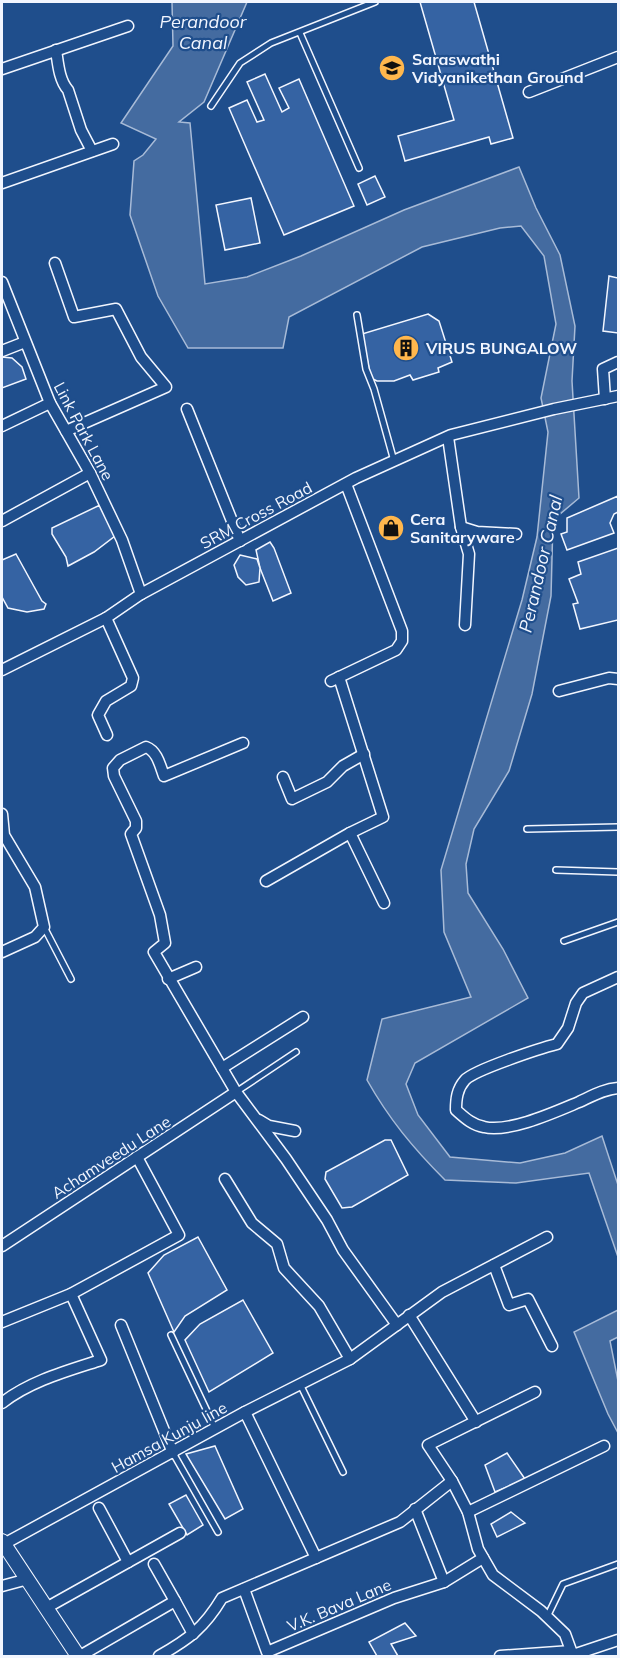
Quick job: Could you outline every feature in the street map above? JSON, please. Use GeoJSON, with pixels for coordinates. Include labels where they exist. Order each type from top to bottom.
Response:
{"type":"FeatureCollection","features":[{"type":"Feature","properties":{"kind":"street"},"geometry":{"type":"LineString","coordinates":[[2,69],[128,26]]}},
{"type":"Feature","properties":{"kind":"street"},"geometry":{"type":"LineString","coordinates":[[56,50],[58,68],[81,130],[92,151]]}},
{"type":"Feature","properties":{"kind":"street"},"geometry":{"type":"LineString","coordinates":[[529,92],[618,57]]}},
{"type":"Feature","properties":{"kind":"street"},"geometry":{"type":"LineString","coordinates":[[2,183],[112,144]]}},
{"type":"Feature","properties":{"kind":"street"},"geometry":{"type":"LineString","coordinates":[[55,263],[74,317],[116,309],[141,357],[166,387],[66,431]]}},
{"type":"Feature","properties":{"kind":"street","name":"Link Park Lane"},"geometry":{"type":"LineString","coordinates":[[2,282],[50,403],[90,474],[122,540],[141,594]]}},
{"type":"Feature","properties":{"kind":"street"},"geometry":{"type":"LineString","coordinates":[[2,351],[25,342]]}},
{"type":"Feature","properties":{"kind":"street"},"geometry":{"type":"LineString","coordinates":[[605,399],[603,369],[618,362]]}},
{"type":"Feature","properties":{"kind":"street","name":"SRM Cross Road"},"geometry":{"type":"LineString","coordinates":[[4,668],[106,618],[141,594],[346,484],[448,437],[618,396]]}},
{"type":"Feature","properties":{"kind":"street"},"geometry":{"type":"LineString","coordinates":[[2,426],[50,403]]}},
{"type":"Feature","properties":{"kind":"street"},"geometry":{"type":"LineString","coordinates":[[187,409],[240,541]]}},
{"type":"Feature","properties":{"kind":"street"},"geometry":{"type":"LineString","coordinates":[[448,437],[461,527],[469,554],[465,625]]}},
{"type":"Feature","properties":{"kind":"street"},"geometry":{"type":"LineString","coordinates":[[2,521],[90,474]]}},
{"type":"Feature","properties":{"kind":"street"},"geometry":{"type":"LineString","coordinates":[[266,881],[350,833],[384,817],[335,679],[396,650],[402,641],[402,631],[346,484]]}},
{"type":"Feature","properties":{"kind":"street"},"geometry":{"type":"LineString","coordinates":[[461,527],[477,532],[516,534]]}},
{"type":"Feature","properties":{"kind":"street"},"geometry":{"type":"LineString","coordinates":[[106,618],[134,678],[131,686],[105,701],[98,715],[106,735]]}},
{"type":"Feature","properties":{"kind":"street"},"geometry":{"type":"LineString","coordinates":[[2,656],[4,668]]}},
{"type":"Feature","properties":{"kind":"street"},"geometry":{"type":"LineString","coordinates":[[559,691],[609,678],[618,679]]}},
{"type":"Feature","properties":{"kind":"street"},"geometry":{"type":"LineString","coordinates":[[243,743],[164,776],[154,753],[146,747],[120,760],[113,768],[114,776],[136,821],[136,828],[131,834],[160,915],[165,943],[154,952],[236,1092],[321,1212],[343,1250],[397,1324]]}},
{"type":"Feature","properties":{"kind":"street"},"geometry":{"type":"LineString","coordinates":[[283,777],[292,799],[327,782],[343,766],[363,754]]}},
{"type":"Feature","properties":{"kind":"street"},"geometry":{"type":"LineString","coordinates":[[2,814],[3,836],[35,887],[44,927],[35,937],[2,952]]}},
{"type":"Feature","properties":{"kind":"street"},"geometry":{"type":"LineString","coordinates":[[350,833],[384,903]]}},
{"type":"Feature","properties":{"kind":"street"},"geometry":{"type":"LineString","coordinates":[[168,979],[196,967]]}},
{"type":"Feature","properties":{"kind":"street"},"geometry":{"type":"LineString","coordinates":[[618,977],[583,993],[576,1003],[568,1028],[557,1044],[529,1052],[466,1079],[456,1096],[456,1110],[470,1122],[485,1128],[507,1126],[523,1123],[562,1109],[607,1089],[618,1088]]}},
{"type":"Feature","properties":{"kind":"street"},"geometry":{"type":"LineString","coordinates":[[222,1068],[303,1017]]}},
{"type":"Feature","properties":{"kind":"street","name":"Achamveedu Lane"},"geometry":{"type":"LineString","coordinates":[[2,1246],[236,1092]]}},
{"type":"Feature","properties":{"kind":"street"},"geometry":{"type":"LineString","coordinates":[[256,1119],[269,1125],[295,1131]]}},
{"type":"Feature","properties":{"kind":"street"},"geometry":{"type":"LineString","coordinates":[[2,1322],[70,1294],[179,1235],[137,1157]]}},
{"type":"Feature","properties":{"kind":"street"},"geometry":{"type":"LineString","coordinates":[[225,1179],[252,1223],[277,1244],[284,1268],[319,1306],[350,1359]]}},
{"type":"Feature","properties":{"kind":"street","name":"Hamsa Kunju line"},"geometry":{"type":"LineString","coordinates":[[3,1542],[173,1453],[245,1412],[350,1359],[442,1292],[547,1237]]}},
{"type":"Feature","properties":{"kind":"street"},"geometry":{"type":"LineString","coordinates":[[494,1265],[509,1305],[528,1299],[552,1347]]}},
{"type":"Feature","properties":{"kind":"street"},"geometry":{"type":"LineString","coordinates":[[2,1403],[15,1393],[64,1372],[101,1360],[70,1294]]}},
{"type":"Feature","properties":{"kind":"street"},"geometry":{"type":"LineString","coordinates":[[409,1316],[476,1422]]}},
{"type":"Feature","properties":{"kind":"street"},"geometry":{"type":"LineString","coordinates":[[121,1325],[173,1453]]}},
{"type":"Feature","properties":{"kind":"street"},"geometry":{"type":"LineString","coordinates":[[535,1392],[428,1445],[452,1481],[468,1512],[478,1549],[493,1575],[565,1634],[573,1654]]}},
{"type":"Feature","properties":{"kind":"street"},"geometry":{"type":"LineString","coordinates":[[245,1412],[316,1558]]}},
{"type":"Feature","properties":{"kind":"street"},"geometry":{"type":"LineString","coordinates":[[468,1512],[604,1446]]}},
{"type":"Feature","properties":{"kind":"street"},"geometry":{"type":"LineString","coordinates":[[159,1656],[183,1642],[208,1621],[222,1598],[400,1522],[452,1481]]}},
{"type":"Feature","properties":{"kind":"street"},"geometry":{"type":"LineString","coordinates":[[99,1508],[128,1562]]}},
{"type":"Feature","properties":{"kind":"street"},"geometry":{"type":"LineString","coordinates":[[416,1509],[444,1582]]}},
{"type":"Feature","properties":{"kind":"street"},"geometry":{"type":"LineString","coordinates":[[46,1608],[180,1533]]}},
{"type":"Feature","properties":{"kind":"street"},"geometry":{"type":"LineString","coordinates":[[3,1542],[79,1656],[175,1600]]}},
{"type":"Feature","properties":{"kind":"street","name":"V.K. Bava Lane"},"geometry":{"type":"LineString","coordinates":[[244,1589],[267,1652],[394,1598],[444,1582],[483,1558]]}},
{"type":"Feature","properties":{"kind":"street"},"geometry":{"type":"LineString","coordinates":[[154,1564],[193,1634]]}},
{"type":"Feature","properties":{"kind":"street"},"geometry":{"type":"LineString","coordinates":[[2,1586],[28,1579]]}},
{"type":"Feature","properties":{"kind":"street"},"geometry":{"type":"LineString","coordinates":[[500,1656],[573,1654],[618,1640]]}},
{"type":"Feature","properties":{"kind":"lane"},"geometry":{"type":"LineString","coordinates":[[211,106],[240,63],[271,44],[375,2]]}},
{"type":"Feature","properties":{"kind":"lane"},"geometry":{"type":"LineString","coordinates":[[300,33],[358,168]]}},
{"type":"Feature","properties":{"kind":"lane"},"geometry":{"type":"LineString","coordinates":[[357,315],[366,369],[374,389],[394,461]]}},
{"type":"Feature","properties":{"kind":"lane"},"geometry":{"type":"LineString","coordinates":[[527,829],[618,827]]}},
{"type":"Feature","properties":{"kind":"lane"},"geometry":{"type":"LineString","coordinates":[[556,870],[618,872]]}},
{"type":"Feature","properties":{"kind":"lane"},"geometry":{"type":"LineString","coordinates":[[564,941],[618,922]]}},
{"type":"Feature","properties":{"kind":"lane"},"geometry":{"type":"LineString","coordinates":[[44,927],[71,979]]}},
{"type":"Feature","properties":{"kind":"lane"},"geometry":{"type":"LineString","coordinates":[[236,1092],[296,1052]]}},
{"type":"Feature","properties":{"kind":"lane"},"geometry":{"type":"LineString","coordinates":[[171,1335],[215,1429]]}},
{"type":"Feature","properties":{"kind":"lane"},"geometry":{"type":"LineString","coordinates":[[300,1384],[343,1472]]}},
{"type":"Feature","properties":{"kind":"lane"},"geometry":{"type":"LineString","coordinates":[[173,1453],[218,1532]]}},
{"type":"Feature","properties":{"kind":"lane"},"geometry":{"type":"LineString","coordinates":[[547,1617],[562,1584],[618,1564]]}},
{"type":"Feature","properties":{"kind":"water","name":"Perandoor Canal"},"geometry":{"type":"Polygon","coordinates":[[[172,2],[247,2],[204,102],[179,122],[190,123],[205,284],[247,277],[301,256],[404,210],[519,167],[536,208],[560,255],[575,326],[572,381],[579,498],[553,520],[551,596],[532,694],[509,771],[474,829],[466,864],[468,893],[503,949],[528,998],[415,1063],[406,1084],[418,1115],[450,1157],[520,1163],[565,1153],[602,1136],[618,1185],[618,1257],[589,1173],[516,1183],[445,1180],[402,1133],[367,1080],[382,1019],[471,997],[444,932],[441,870],[522,600],[537,537],[548,432],[541,398],[556,324],[544,256],[521,226],[500,228],[422,247],[289,317],[283,348],[188,348],[158,296],[130,215],[134,161],[143,155],[156,139],[121,123],[173,46],[172,2]]]}},
{"type":"Feature","properties":{"kind":"water"},"geometry":{"type":"Polygon","coordinates":[[[618,1310],[618,1337],[610,1341],[618,1381],[618,1433],[574,1332],[618,1310]]]}},
{"type":"Feature","properties":{"kind":"building"},"geometry":{"type":"Polygon","coordinates":[[[420,2],[474,2],[513,138],[491,144],[489,137],[405,161],[398,136],[454,120],[420,2]]]}},
{"type":"Feature","properties":{"kind":"building"},"geometry":{"type":"Polygon","coordinates":[[[265,74],[282,112],[289,108],[279,88],[299,79],[354,206],[284,235],[229,108],[247,100],[257,122],[264,120],[247,82],[265,74]]]}},
{"type":"Feature","properties":{"kind":"building"},"geometry":{"type":"Polygon","coordinates":[[[375,176],[385,197],[367,205],[358,184],[375,176]]]}},
{"type":"Feature","properties":{"kind":"building"},"geometry":{"type":"Polygon","coordinates":[[[251,198],[260,243],[225,250],[216,205],[251,198]]]}},
{"type":"Feature","properties":{"kind":"building"},"geometry":{"type":"Polygon","coordinates":[[[609,276],[618,278],[618,333],[603,331],[609,276]]]}},
{"type":"Feature","properties":{"kind":"building","name":"VIRUS BUNGALOW"},"geometry":{"type":"Polygon","coordinates":[[[428,314],[439,321],[452,362],[438,368],[439,372],[413,380],[410,375],[394,381],[377,381],[371,378],[362,334],[428,314]]]}},
{"type":"Feature","properties":{"kind":"building"},"geometry":{"type":"Polygon","coordinates":[[[2,357],[12,358],[22,367],[26,379],[2,388],[2,357]]]}},
{"type":"Feature","properties":{"kind":"building"},"geometry":{"type":"Polygon","coordinates":[[[618,496],[618,512],[614,514],[610,523],[614,533],[567,550],[561,534],[567,532],[567,518],[618,496]]]}},
{"type":"Feature","properties":{"kind":"building"},"geometry":{"type":"Polygon","coordinates":[[[100,505],[115,536],[94,552],[68,566],[66,557],[52,534],[52,528],[100,505]]]}},
{"type":"Feature","properties":{"kind":"building"},"geometry":{"type":"Polygon","coordinates":[[[270,542],[291,593],[273,601],[260,568],[256,550],[270,542]]]}},
{"type":"Feature","properties":{"kind":"building"},"geometry":{"type":"Polygon","coordinates":[[[618,548],[618,620],[580,629],[573,604],[578,603],[569,579],[581,574],[578,562],[618,548]]]}},
{"type":"Feature","properties":{"kind":"building"},"geometry":{"type":"Polygon","coordinates":[[[16,554],[42,601],[46,604],[44,609],[27,612],[8,608],[2,597],[2,560],[16,554]]]}},
{"type":"Feature","properties":{"kind":"building"},"geometry":{"type":"Polygon","coordinates":[[[240,555],[257,559],[260,568],[259,582],[246,585],[238,577],[234,565],[240,555]]]}},
{"type":"Feature","properties":{"kind":"building"},"geometry":{"type":"Polygon","coordinates":[[[385,1140],[391,1140],[408,1175],[352,1207],[342,1208],[325,1179],[326,1172],[385,1140]]]}},
{"type":"Feature","properties":{"kind":"building"},"geometry":{"type":"Polygon","coordinates":[[[198,1237],[227,1290],[185,1316],[174,1332],[148,1273],[164,1255],[198,1237]]]}},
{"type":"Feature","properties":{"kind":"building"},"geometry":{"type":"Polygon","coordinates":[[[243,1300],[273,1353],[209,1392],[185,1340],[200,1324],[243,1300]]]}},
{"type":"Feature","properties":{"kind":"building"},"geometry":{"type":"Polygon","coordinates":[[[215,1446],[243,1509],[225,1519],[186,1454],[215,1446]]]}},
{"type":"Feature","properties":{"kind":"building"},"geometry":{"type":"Polygon","coordinates":[[[507,1453],[525,1479],[495,1492],[485,1465],[507,1453]]]}},
{"type":"Feature","properties":{"kind":"building"},"geometry":{"type":"Polygon","coordinates":[[[186,1495],[203,1525],[187,1535],[169,1504],[186,1495]]]}},
{"type":"Feature","properties":{"kind":"building"},"geometry":{"type":"Polygon","coordinates":[[[511,1512],[525,1523],[497,1537],[491,1524],[511,1512]]]}},
{"type":"Feature","properties":{"kind":"building"},"geometry":{"type":"Polygon","coordinates":[[[405,1623],[416,1636],[391,1644],[398,1656],[377,1656],[369,1642],[405,1623]]]}},
{"type":"Feature","properties":{"kind":"place","name":"Saraswathi Vidyanikethan Ground"},"geometry":{"type":"Point","coordinates":[392,68]}},
{"type":"Feature","properties":{"kind":"place","name":"VIRUS BUNGALOW"},"geometry":{"type":"Point","coordinates":[406,348]}},
{"type":"Feature","properties":{"kind":"place","name":"Cera Sanitaryware"},"geometry":{"type":"Point","coordinates":[391,528]}}]}
